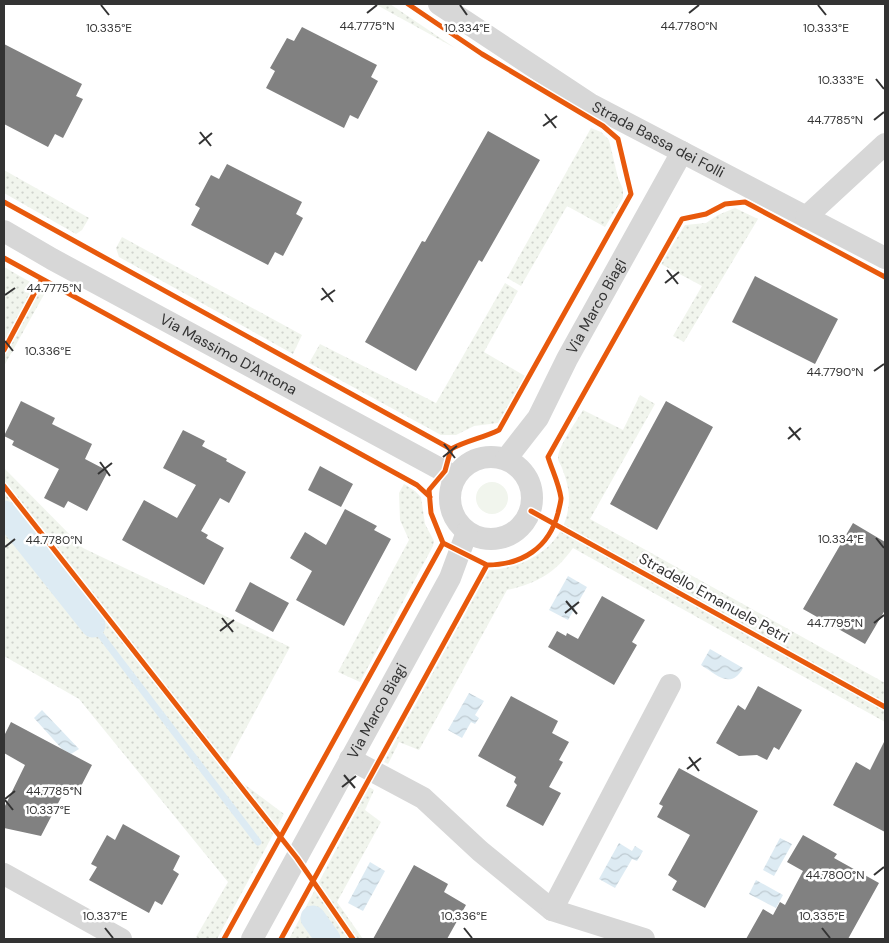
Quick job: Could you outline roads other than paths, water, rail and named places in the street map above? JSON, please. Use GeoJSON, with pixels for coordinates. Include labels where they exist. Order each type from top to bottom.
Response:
{"type":"FeatureCollection","features":[{"type":"Feature","properties":{"kind":"street","name":"Strada Bassa dei Folli"},"geometry":{"type":"LineString","coordinates":[[439,4],[590,104],[885,258]]}},
{"type":"Feature","properties":{"kind":"street"},"geometry":{"type":"LineString","coordinates":[[806,217],[885,144]]}},
{"type":"Feature","properties":{"kind":"street","name":"Via Marco Biagi"},"geometry":{"type":"LineString","coordinates":[[506,459],[538,418],[567,359],[682,152]]}},
{"type":"Feature","properties":{"kind":"street","name":"Via Massimo D'Antona"},"geometry":{"type":"LineString","coordinates":[[4,231],[52,259],[455,477]]}},
{"type":"Feature","properties":{"kind":"street"},"geometry":{"type":"LineString","coordinates":[[495,456],[506,459],[517,465],[526,474],[533,498],[531,511],[525,522],[516,532],[504,538],[491,540],[478,538],[467,532],[458,523],[452,512],[450,494],[455,477],[472,461],[483,457],[495,456]]}},
{"type":"Feature","properties":{"kind":"street","name":"Via Marco Biagi"},"geometry":{"type":"LineString","coordinates":[[252,939],[450,578],[467,532]]}},
{"type":"Feature","properties":{"kind":"street"},"geometry":{"type":"LineString","coordinates":[[552,910],[670,685]]}},
{"type":"Feature","properties":{"kind":"street"},"geometry":{"type":"LineString","coordinates":[[350,759],[422,798],[480,851],[552,910],[644,939]]}},
{"type":"Feature","properties":{"kind":"street"},"geometry":{"type":"LineString","coordinates":[[4,874],[121,939]]}},
{"type":"Feature","properties":{"kind":"water"},"geometry":{"type":"Polygon","coordinates":[[[568,576],[587,587],[568,620],[549,610],[568,576]]]}},
{"type":"Feature","properties":{"kind":"water"},"geometry":{"type":"Polygon","coordinates":[[[710,649],[743,668],[738,675],[734,678],[724,678],[701,665],[710,649]]]}},
{"type":"Feature","properties":{"kind":"water"},"geometry":{"type":"Polygon","coordinates":[[[469,693],[484,701],[475,715],[479,718],[475,724],[471,722],[462,738],[448,730],[469,693]]]}},
{"type":"Feature","properties":{"kind":"water"},"geometry":{"type":"Polygon","coordinates":[[[42,710],[79,749],[71,754],[62,749],[34,718],[42,710]]]}},
{"type":"Feature","properties":{"kind":"water"},"geometry":{"type":"Polygon","coordinates":[[[780,838],[792,844],[774,876],[763,870],[780,838]]]}},
{"type":"Feature","properties":{"kind":"water"},"geometry":{"type":"Polygon","coordinates":[[[619,843],[632,851],[635,846],[643,851],[637,861],[632,859],[615,888],[599,879],[619,843]]]}},
{"type":"Feature","properties":{"kind":"water"},"geometry":{"type":"Polygon","coordinates":[[[370,862],[385,871],[363,911],[348,903],[370,862]]]}},
{"type":"Feature","properties":{"kind":"water"},"geometry":{"type":"Polygon","coordinates":[[[756,880],[783,895],[776,908],[749,894],[756,880]]]}},
{"type":"Feature","properties":{"kind":"waterway"},"geometry":{"type":"LineString","coordinates":[[4,513],[93,625]]}},
{"type":"Feature","properties":{"kind":"waterway"},"geometry":{"type":"LineString","coordinates":[[93,625],[258,842]]}},
{"type":"Feature","properties":{"kind":"waterway"},"geometry":{"type":"LineString","coordinates":[[313,918],[328,939]]}}]}
